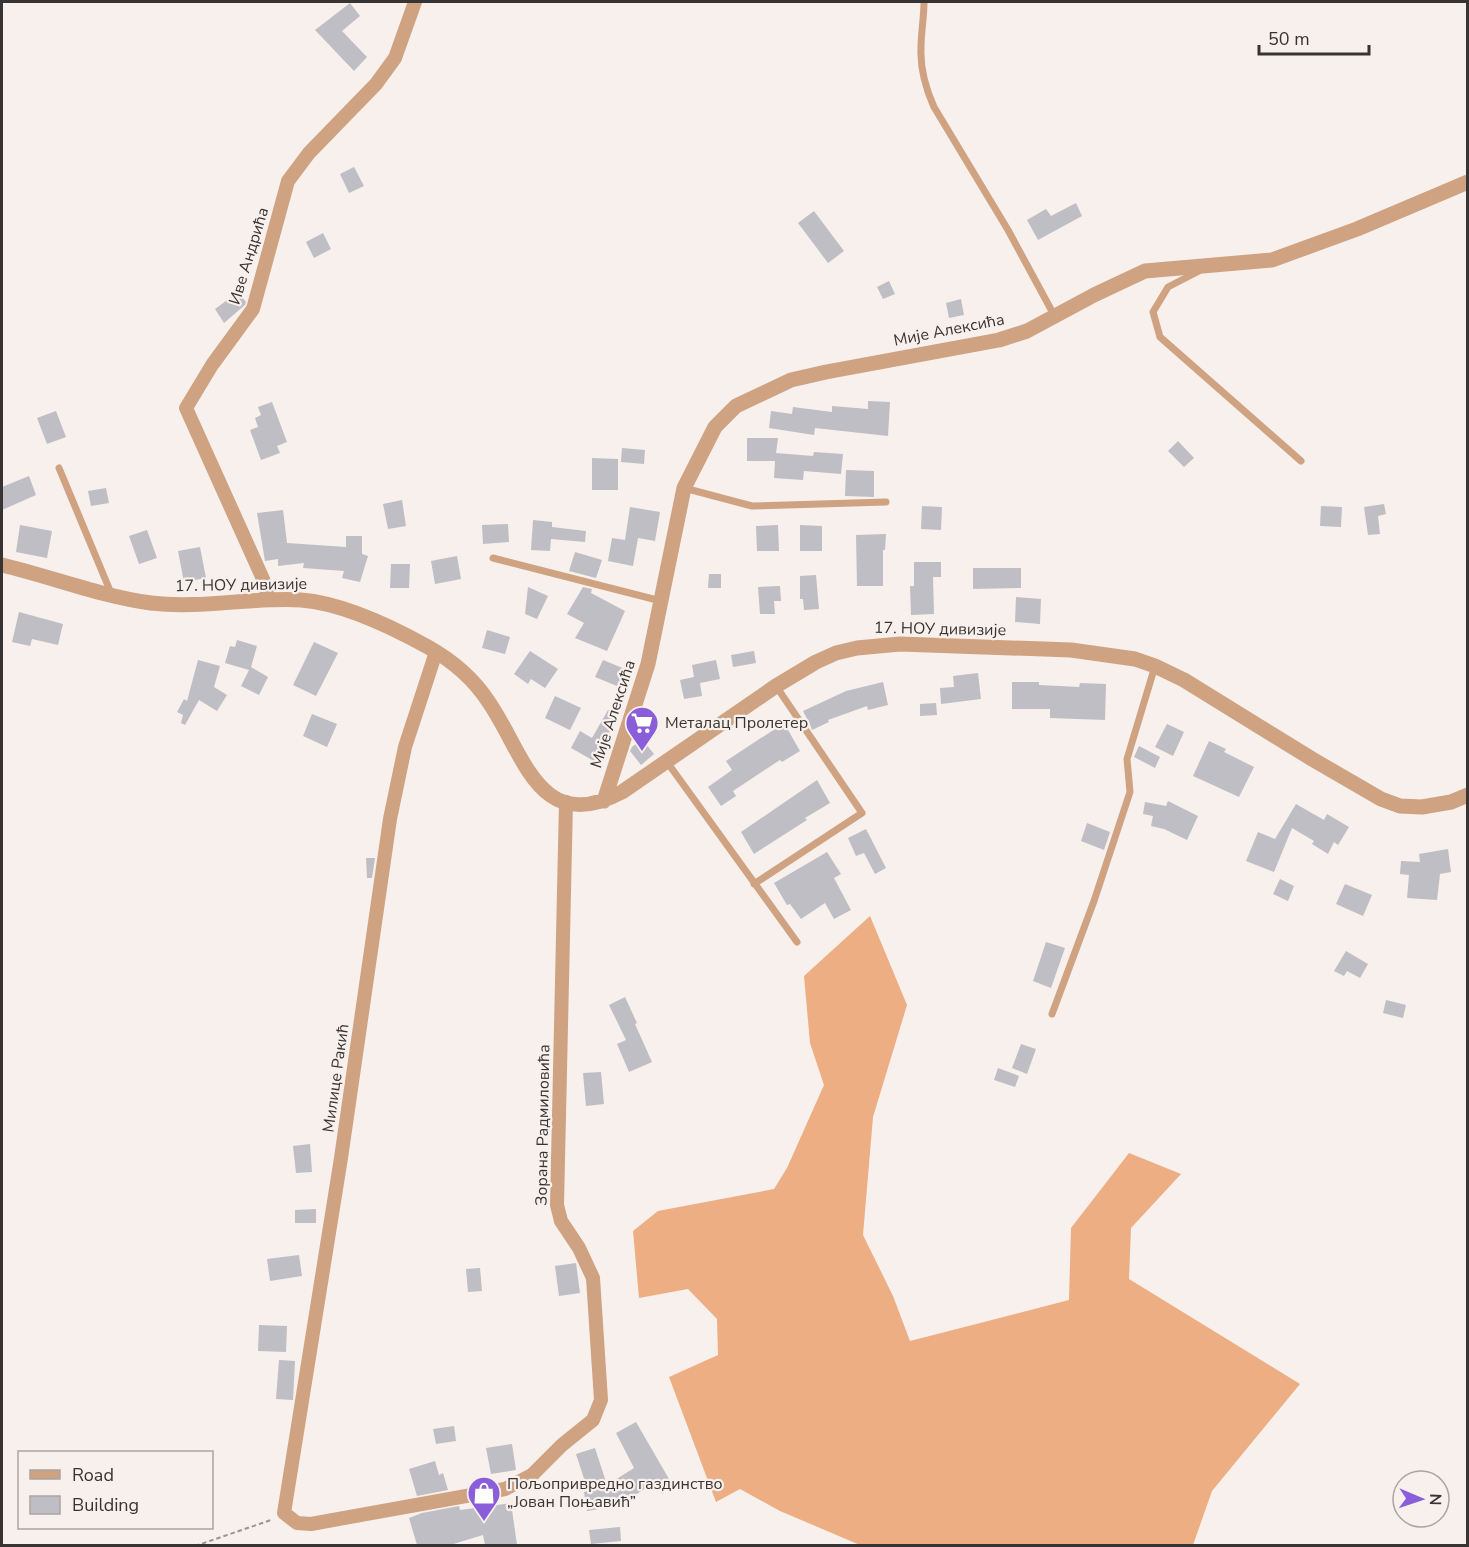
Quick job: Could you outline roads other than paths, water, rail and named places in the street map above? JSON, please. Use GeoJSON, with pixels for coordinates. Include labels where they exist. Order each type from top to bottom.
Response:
{"type":"FeatureCollection","features":[{"type":"Feature","properties":{"kind":"street","name":"Иве Андрића"},"geometry":{"type":"LineString","coordinates":[[268,600],[263,579],[186,408],[212,365],[253,309],[288,181],[309,153],[376,84],[395,58],[415,2]]}},
{"type":"Feature","properties":{"kind":"street","name":"Мије Алексића"},"geometry":{"type":"LineString","coordinates":[[604,801],[642,684],[684,488],[715,427],[736,406],[791,380],[999,340],[1027,331],[1145,271],[1272,260],[1357,229],[1467,182]]}},
{"type":"Feature","properties":{"kind":"street","name":"17. НОУ дивизије"},"geometry":{"type":"LineString","coordinates":[[2,565],[112,596],[173,605],[268,600],[311,601],[340,609],[386,627],[436,652],[462,671],[482,691],[539,787],[552,797],[566,802],[586,804],[604,801],[631,788],[776,686],[826,657],[857,648],[887,644],[1071,650],[1122,657],[1155,666],[1184,680],[1321,765],[1382,799],[1400,806],[1422,807],[1441,804],[1467,795]]}},
{"type":"Feature","properties":{"kind":"street","name":"Милице Ракић"},"geometry":{"type":"LineString","coordinates":[[284,1513],[341,1158],[390,819],[405,747],[436,652]]}},
{"type":"Feature","properties":{"kind":"street","name":"Зорана Радмиловића"},"geometry":{"type":"LineString","coordinates":[[284,1513],[297,1523],[311,1524],[505,1489],[532,1474],[593,1420],[597,1412],[601,1400],[593,1278],[579,1248],[561,1221],[557,1205],[566,802]]}},
{"type":"Feature","properties":{"kind":"lane"},"geometry":{"type":"LineString","coordinates":[[924,2],[920,49],[928,94],[1008,230],[1055,317]]}},
{"type":"Feature","properties":{"kind":"lane"},"geometry":{"type":"LineString","coordinates":[[1210,265],[1168,287],[1153,312],[1160,337],[1301,461]]}},
{"type":"Feature","properties":{"kind":"lane"},"geometry":{"type":"LineString","coordinates":[[59,468],[112,596]]}},
{"type":"Feature","properties":{"kind":"lane"},"geometry":{"type":"LineString","coordinates":[[684,488],[752,506],[886,502]]}},
{"type":"Feature","properties":{"kind":"lane"},"geometry":{"type":"LineString","coordinates":[[493,558],[661,601]]}},
{"type":"Feature","properties":{"kind":"lane"},"geometry":{"type":"LineString","coordinates":[[1052,1014],[1094,901],[1130,792],[1127,759],[1155,666]]}},
{"type":"Feature","properties":{"kind":"lane"},"geometry":{"type":"LineString","coordinates":[[754,884],[862,813],[776,686]]}},
{"type":"Feature","properties":{"kind":"lane"},"geometry":{"type":"LineString","coordinates":[[667,762],[797,942]]}},
{"type":"Feature","properties":{"kind":"place","name":"Металац Пролетер"},"geometry":{"type":"Point","coordinates":[642,752]}},
{"type":"Feature","properties":{"kind":"place","name":"Пољопривредно газдинство „Јован Поњавић”"},"geometry":{"type":"Point","coordinates":[484,1522]}}]}
